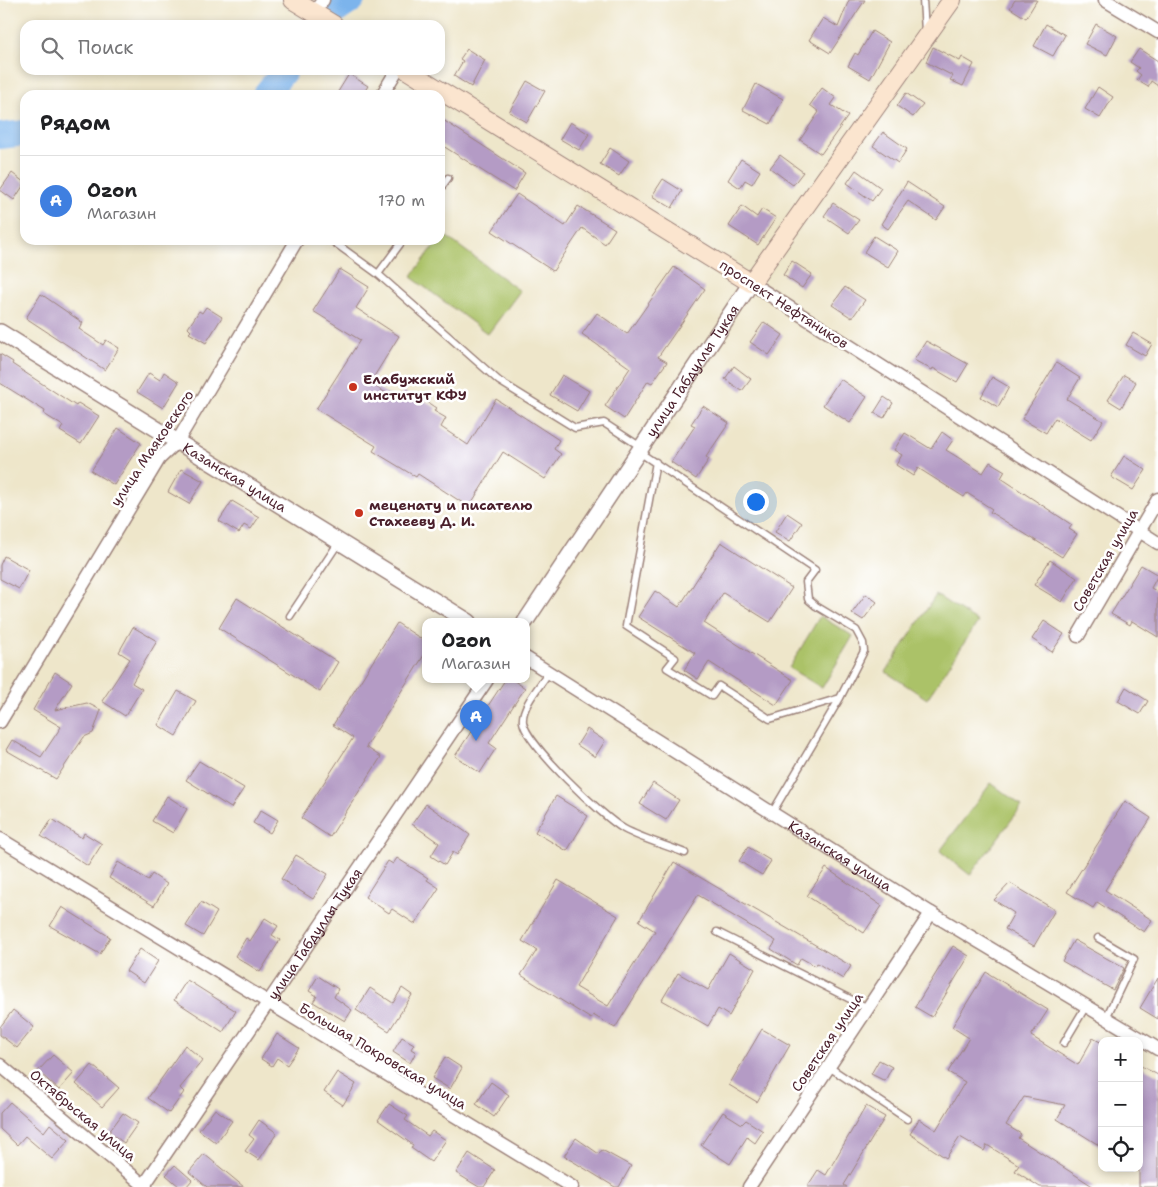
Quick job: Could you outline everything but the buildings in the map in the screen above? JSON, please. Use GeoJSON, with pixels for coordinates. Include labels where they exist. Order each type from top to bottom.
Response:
{"type":"FeatureCollection","features":[{"type":"Feature","properties":{"kind":"main road"},"geometry":{"type":"LineString","coordinates":[[293,0],[319,6],[330,20]]}},
{"type":"Feature","properties":{"kind":"main road","name":"улица Габдуллы Тукая"},"geometry":{"type":"LineString","coordinates":[[752,284],[952,0]]}},
{"type":"Feature","properties":{"kind":"main road","name":"проспект Нефтяников"},"geometry":{"type":"LineString","coordinates":[[415,75],[439,90]]}},
{"type":"Feature","properties":{"kind":"main road","name":"проспект Нефтяников"},"geometry":{"type":"LineString","coordinates":[[445,94],[752,284]]}},
{"type":"Feature","properties":{"kind":"street"},"geometry":{"type":"LineString","coordinates":[[1105,0],[1158,32]]}},
{"type":"Feature","properties":{"kind":"street"},"geometry":{"type":"LineString","coordinates":[[385,90],[394,75]]}},
{"type":"Feature","properties":{"kind":"street","name":"улица Маяковского"},"geometry":{"type":"LineString","coordinates":[[0,722],[159,459],[177,442],[293,245]]}},
{"type":"Feature","properties":{"kind":"street","name":"улица Габдуллы Тукая"},"geometry":{"type":"LineString","coordinates":[[528,618],[752,284]]}},
{"type":"Feature","properties":{"kind":"street","name":"проспект Нефтяников"},"geometry":{"type":"LineString","coordinates":[[752,284],[1158,543]]}},
{"type":"Feature","properties":{"kind":"street","name":"Казанская улица"},"geometry":{"type":"LineString","coordinates":[[0,332],[462,618]]}},
{"type":"Feature","properties":{"kind":"street","name":"Советская улица"},"geometry":{"type":"LineString","coordinates":[[1078,636],[1158,499]]}},
{"type":"Feature","properties":{"kind":"street","name":"Казанская улица"},"geometry":{"type":"LineString","coordinates":[[530,660],[931,913],[1158,1049]]}},
{"type":"Feature","properties":{"kind":"street","name":"улица Габдуллы Тукая"},"geometry":{"type":"LineString","coordinates":[[145,1187],[485,683]]}},
{"type":"Feature","properties":{"kind":"street","name":"Большая Покровская улица"},"geometry":{"type":"LineString","coordinates":[[0,839],[268,1004],[572,1187]]}},
{"type":"Feature","properties":{"kind":"street","name":"Советская улица"},"geometry":{"type":"LineString","coordinates":[[749,1187],[931,913]]}},
{"type":"Feature","properties":{"kind":"street","name":"Октябрьская улица"},"geometry":{"type":"LineString","coordinates":[[0,1065],[145,1187]]}},
{"type":"Feature","properties":{"kind":"lane"},"geometry":{"type":"LineString","coordinates":[[923,0],[925,36]]}},
{"type":"Feature","properties":{"kind":"lane"},"geometry":{"type":"LineString","coordinates":[[445,182],[448,178]]}},
{"type":"Feature","properties":{"kind":"lane"},"geometry":{"type":"LineString","coordinates":[[338,245],[378,274],[499,381],[575,428],[604,423],[656,462],[815,570],[806,582],[808,599],[816,606],[856,630],[863,642],[862,657],[772,813]]}},
{"type":"Feature","properties":{"kind":"lane"},"geometry":{"type":"LineString","coordinates":[[378,274],[399,245]]}},
{"type":"Feature","properties":{"kind":"lane"},"geometry":{"type":"LineString","coordinates":[[656,462],[626,626],[675,658],[667,668],[712,696],[720,686],[770,719],[840,698]]}},
{"type":"Feature","properties":{"kind":"lane"},"geometry":{"type":"LineString","coordinates":[[290,616],[339,542]]}},
{"type":"Feature","properties":{"kind":"lane"},"geometry":{"type":"LineString","coordinates":[[549,672],[525,708],[523,721],[526,731],[541,751],[596,809],[624,829],[685,853]]}},
{"type":"Feature","properties":{"kind":"lane"},"geometry":{"type":"LineString","coordinates":[[717,932],[868,1008]]}},
{"type":"Feature","properties":{"kind":"lane"},"geometry":{"type":"LineString","coordinates":[[1098,938],[1134,959],[1106,1018]]}},
{"type":"Feature","properties":{"kind":"lane"},"geometry":{"type":"LineString","coordinates":[[1064,1043],[1086,1006]]}},
{"type":"Feature","properties":{"kind":"lane"},"geometry":{"type":"LineString","coordinates":[[829,1067],[907,1119]]}},
{"type":"Feature","properties":{"kind":"green space"},"geometry":{"type":"Polygon","coordinates":[[[445,235],[520,291],[488,334],[411,277],[435,245],[445,245],[445,235]]]}},
{"type":"Feature","properties":{"kind":"green space"},"geometry":{"type":"Polygon","coordinates":[[[936,595],[978,622],[927,699],[886,672],[936,595]]]}},
{"type":"Feature","properties":{"kind":"green space"},"geometry":{"type":"Polygon","coordinates":[[[820,616],[853,636],[822,688],[789,668],[820,616]]]}},
{"type":"Feature","properties":{"kind":"green space"},"geometry":{"type":"Polygon","coordinates":[[[991,783],[1022,806],[970,875],[940,851],[991,783]]]}},
{"type":"Feature","properties":{"kind":"waterway"},"geometry":{"type":"LineString","coordinates":[[336,11],[352,0]]}},
{"type":"Feature","properties":{"kind":"waterway"},"geometry":{"type":"LineString","coordinates":[[269,90],[281,75]]}},
{"type":"Feature","properties":{"kind":"waterway"},"geometry":{"type":"LineString","coordinates":[[0,136],[20,134]]}},
{"type":"Feature","properties":{"kind":"place","name":"Елабужский институт КФУ"},"geometry":{"type":"Point","coordinates":[353,387]}},
{"type":"Feature","properties":{"kind":"place","name":"меценату и писателю Стахееву Д. И."},"geometry":{"type":"Point","coordinates":[359,513]}},
{"type":"Feature","properties":{"kind":"place","name":"Ozon"},"geometry":{"type":"Point","coordinates":[476,741]}}]}
